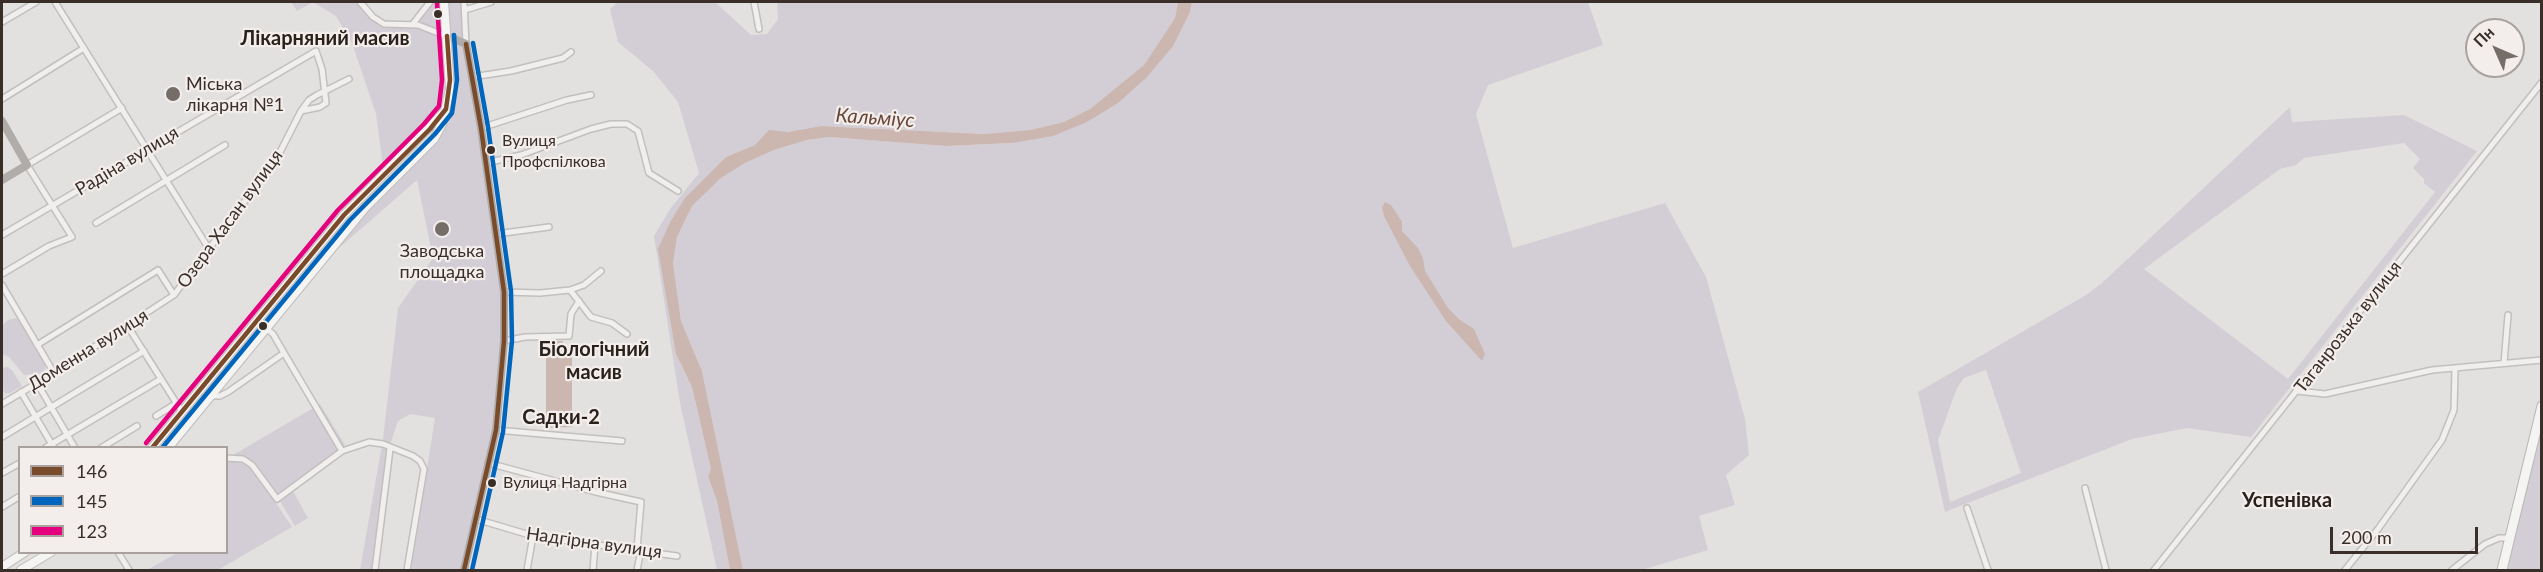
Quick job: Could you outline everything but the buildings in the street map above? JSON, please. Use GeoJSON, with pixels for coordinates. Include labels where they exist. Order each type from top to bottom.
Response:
{"type":"FeatureCollection","features":[{"type":"Feature","properties":{"kind":"highway"},"geometry":{"type":"LineString","coordinates":[[2502,570],[2541,406]]}},
{"type":"Feature","properties":{"kind":"main road"},"geometry":{"type":"LineString","coordinates":[[169,446],[365,208],[434,139],[442,124],[450,80],[444,2]]}},
{"type":"Feature","properties":{"kind":"main road"},"geometry":{"type":"LineString","coordinates":[[153,446],[344,215],[430,129],[446,109]]}},
{"type":"Feature","properties":{"kind":"main road"},"geometry":{"type":"LineString","coordinates":[[182,412],[189,422]]}},
{"type":"Feature","properties":{"kind":"main road"},"geometry":{"type":"LineString","coordinates":[[2,567],[22,554]]}},
{"type":"Feature","properties":{"kind":"main road"},"geometry":{"type":"LineString","coordinates":[[21,570],[48,554]]}},
{"type":"Feature","properties":{"kind":"street"},"geometry":{"type":"LineString","coordinates":[[2,22],[36,2]]}},
{"type":"Feature","properties":{"kind":"street"},"geometry":{"type":"LineString","coordinates":[[55,2],[209,249]]}},
{"type":"Feature","properties":{"kind":"street"},"geometry":{"type":"LineString","coordinates":[[360,2],[380,22],[389,25],[428,28],[466,44]]}},
{"type":"Feature","properties":{"kind":"street"},"geometry":{"type":"LineString","coordinates":[[412,25],[430,2]]}},
{"type":"Feature","properties":{"kind":"street"},"geometry":{"type":"LineString","coordinates":[[464,2],[466,44],[481,128],[504,292],[504,341],[496,430],[464,570]]}},
{"type":"Feature","properties":{"kind":"street"},"geometry":{"type":"LineString","coordinates":[[465,10],[491,2]]}},
{"type":"Feature","properties":{"kind":"street"},"geometry":{"type":"LineString","coordinates":[[754,2],[759,29]]}},
{"type":"Feature","properties":{"kind":"street"},"geometry":{"type":"LineString","coordinates":[[2,99],[84,48]]}},
{"type":"Feature","properties":{"kind":"street","name":"Радіна вулиця"},"geometry":{"type":"LineString","coordinates":[[2,235],[316,51],[325,90]]}},
{"type":"Feature","properties":{"kind":"street"},"geometry":{"type":"LineString","coordinates":[[472,77],[511,71],[562,58],[571,51]]}},
{"type":"Feature","properties":{"kind":"street","name":"Озера Хасан вулиця"},"geometry":{"type":"LineString","coordinates":[[174,295],[276,160],[309,100],[349,79]]}},
{"type":"Feature","properties":{"kind":"street","name":"Таганрозька вулиця"},"geometry":{"type":"LineString","coordinates":[[2154,570],[2541,82]]}},
{"type":"Feature","properties":{"kind":"street","name":"Озера Хасан вулиця"},"geometry":{"type":"LineString","coordinates":[[301,111],[324,106],[327,100],[325,90]]}},
{"type":"Feature","properties":{"kind":"street"},"geometry":{"type":"LineString","coordinates":[[481,128],[591,95]]}},
{"type":"Feature","properties":{"kind":"street"},"geometry":{"type":"LineString","coordinates":[[2,180],[122,108]]}},
{"type":"Feature","properties":{"kind":"street"},"geometry":{"type":"LineString","coordinates":[[2,121],[72,237],[49,246],[2,274]]}},
{"type":"Feature","properties":{"kind":"street"},"geometry":{"type":"LineString","coordinates":[[486,163],[521,155],[591,129],[611,124],[627,124],[638,131],[649,173],[678,191]]}},
{"type":"Feature","properties":{"kind":"street"},"geometry":{"type":"LineString","coordinates":[[96,223],[225,145]]}},
{"type":"Feature","properties":{"kind":"street"},"geometry":{"type":"LineString","coordinates":[[496,234],[549,226]]}},
{"type":"Feature","properties":{"kind":"street"},"geometry":{"type":"LineString","coordinates":[[37,345],[158,270],[174,295]]}},
{"type":"Feature","properties":{"kind":"street"},"geometry":{"type":"LineString","coordinates":[[504,292],[540,293],[570,290],[584,285],[601,271]]}},
{"type":"Feature","properties":{"kind":"street"},"geometry":{"type":"LineString","coordinates":[[2,285],[54,373]]}},
{"type":"Feature","properties":{"kind":"street"},"geometry":{"type":"LineString","coordinates":[[570,290],[591,317],[612,323],[627,334]]}},
{"type":"Feature","properties":{"kind":"street","name":"Доменна вулиця"},"geometry":{"type":"LineString","coordinates":[[3,403],[54,373],[174,295]]}},
{"type":"Feature","properties":{"kind":"street"},"geometry":{"type":"LineString","coordinates":[[504,341],[525,337],[569,336],[571,314],[579,301]]}},
{"type":"Feature","properties":{"kind":"street"},"geometry":{"type":"LineString","coordinates":[[2504,363],[2508,315]]}},
{"type":"Feature","properties":{"kind":"street"},"geometry":{"type":"LineString","coordinates":[[257,321],[276,338],[342,451]]}},
{"type":"Feature","properties":{"kind":"street"},"geometry":{"type":"LineString","coordinates":[[127,325],[182,412]]}},
{"type":"Feature","properties":{"kind":"street"},"geometry":{"type":"LineString","coordinates":[[2,437],[144,351]]}},
{"type":"Feature","properties":{"kind":"street"},"geometry":{"type":"LineString","coordinates":[[211,396],[220,396],[228,392],[284,353]]}},
{"type":"Feature","properties":{"kind":"street"},"geometry":{"type":"LineString","coordinates":[[2297,392],[2325,394],[2420,372],[2541,360]]}},
{"type":"Feature","properties":{"kind":"street"},"geometry":{"type":"LineString","coordinates":[[2345,570],[2378,530],[2442,440],[2454,410],[2455,369]]}},
{"type":"Feature","properties":{"kind":"street"},"geometry":{"type":"LineString","coordinates":[[21,392],[53,445],[67,434],[161,379]]}},
{"type":"Feature","properties":{"kind":"street"},"geometry":{"type":"LineString","coordinates":[[36,383],[74,446]]}},
{"type":"Feature","properties":{"kind":"street"},"geometry":{"type":"LineString","coordinates":[[2,395],[3,403]]}},
{"type":"Feature","properties":{"kind":"street"},"geometry":{"type":"LineString","coordinates":[[156,416],[177,403]]}},
{"type":"Feature","properties":{"kind":"street"},"geometry":{"type":"LineString","coordinates":[[103,446],[137,426]]}},
{"type":"Feature","properties":{"kind":"street"},"geometry":{"type":"LineString","coordinates":[[496,430],[622,441]]}},
{"type":"Feature","properties":{"kind":"street"},"geometry":{"type":"LineString","coordinates":[[228,458],[243,459],[252,465],[277,499],[342,451],[369,442],[383,444],[420,461],[424,469],[407,570]]}},
{"type":"Feature","properties":{"kind":"street"},"geometry":{"type":"LineString","coordinates":[[375,570],[390,449]]}},
{"type":"Feature","properties":{"kind":"street"},"geometry":{"type":"LineString","coordinates":[[2,473],[18,463]]}},
{"type":"Feature","properties":{"kind":"street"},"geometry":{"type":"LineString","coordinates":[[488,463],[641,502],[637,570]]}},
{"type":"Feature","properties":{"kind":"street"},"geometry":{"type":"LineString","coordinates":[[2085,488],[2106,570]]}},
{"type":"Feature","properties":{"kind":"street"},"geometry":{"type":"LineString","coordinates":[[2,507],[18,497]]}},
{"type":"Feature","properties":{"kind":"street"},"geometry":{"type":"LineString","coordinates":[[1967,508],[1988,570]]}},
{"type":"Feature","properties":{"kind":"street","name":"Надгірна вулиця"},"geometry":{"type":"LineString","coordinates":[[476,519],[533,536],[677,556]]}},
{"type":"Feature","properties":{"kind":"street"},"geometry":{"type":"LineString","coordinates":[[527,570],[533,536]]}},
{"type":"Feature","properties":{"kind":"street"},"geometry":{"type":"LineString","coordinates":[[2452,570],[2485,544],[2499,538],[2510,538]]}},
{"type":"Feature","properties":{"kind":"street"},"geometry":{"type":"LineString","coordinates":[[593,570],[595,545]]}},
{"type":"Feature","properties":{"kind":"street"},"geometry":{"type":"LineString","coordinates":[[119,554],[129,570]]}},
{"type":"Feature","properties":{"kind":"shaded area"},"geometry":{"type":"Polygon","coordinates":[[[291,2],[313,2],[297,11],[291,2]]]}},
{"type":"Feature","properties":{"kind":"shaded area"},"geometry":{"type":"Polygon","coordinates":[[[313,2],[359,2],[369,13],[380,19],[408,24],[444,37],[446,79],[442,110],[384,173],[376,114],[352,43],[336,16],[313,2]]]}},
{"type":"Feature","properties":{"kind":"shaded area"},"geometry":{"type":"Polygon","coordinates":[[[430,2],[441,2],[443,32],[412,21],[430,2]]]}},
{"type":"Feature","properties":{"kind":"shaded area"},"geometry":{"type":"Polygon","coordinates":[[[445,2],[464,2],[467,38],[504,292],[496,430],[464,570],[411,570],[435,418],[410,414],[398,421],[389,448],[374,570],[360,570],[383,439],[398,308],[433,258],[417,180],[323,262],[366,210],[435,140],[447,106],[445,2]]]}},
{"type":"Feature","properties":{"kind":"shaded area"},"geometry":{"type":"Polygon","coordinates":[[[618,2],[715,2],[751,35],[767,34],[778,19],[777,2],[1178,2],[1175,18],[1144,65],[1090,109],[1064,122],[1030,130],[984,134],[821,126],[788,132],[769,131],[755,145],[726,157],[670,222],[659,249],[676,354],[692,387],[711,469],[708,478],[717,501],[730,570],[717,570],[680,403],[654,236],[670,209],[699,173],[678,102],[653,71],[618,42],[610,9],[618,2]]]}},
{"type":"Feature","properties":{"kind":"shaded area"},"geometry":{"type":"Polygon","coordinates":[[[1178,2],[1192,2],[1190,12],[1173,46],[1147,77],[1118,103],[1087,122],[1053,136],[1012,143],[946,146],[829,137],[807,140],[774,150],[745,163],[721,178],[692,206],[677,237],[673,263],[681,321],[702,371],[743,570],[730,570],[717,501],[708,477],[711,469],[692,387],[676,354],[658,249],[670,222],[685,198],[726,157],[755,145],[769,130],[788,132],[821,126],[984,134],[1030,130],[1064,122],[1090,109],[1144,65],[1175,18],[1178,2]]]}},
{"type":"Feature","properties":{"kind":"shaded area"},"geometry":{"type":"Polygon","coordinates":[[[1192,2],[1588,2],[1603,45],[1488,85],[1476,114],[1513,248],[1665,203],[1706,277],[1745,419],[1749,455],[1726,475],[1735,505],[1699,516],[1708,550],[1642,570],[743,570],[702,371],[681,321],[673,263],[677,237],[692,206],[721,178],[745,163],[774,150],[807,140],[829,137],[946,146],[1012,143],[1118,103],[1190,12],[1192,2]]]}},
{"type":"Feature","properties":{"kind":"shaded area"},"geometry":{"type":"Polygon","coordinates":[[[2290,107],[2292,122],[2404,115],[2477,151],[2251,437],[2187,428],[2132,439],[1945,512],[1918,392],[2086,295],[2102,283],[2290,107]],[[2404,143],[2304,158],[2296,165],[2280,169],[2144,269],[2288,379],[2435,192],[2424,183],[2424,179],[2413,168],[2420,159],[2404,143]],[[1986,370],[1964,378],[1957,388],[1938,440],[1950,502],[2021,473],[1986,370]]]}},
{"type":"Feature","properties":{"kind":"shaded area"},"geometry":{"type":"Polygon","coordinates":[[[1385,202],[1391,205],[1402,222],[1402,231],[1418,248],[1425,271],[1448,308],[1474,329],[1485,354],[1482,361],[1446,321],[1410,266],[1384,216],[1382,208],[1385,202]]]}},
{"type":"Feature","properties":{"kind":"shaded area"},"geometry":{"type":"Polygon","coordinates":[[[16,318],[24,325],[46,364],[44,373],[24,375],[9,357],[2,354],[2,326],[8,320],[16,318]]]}},
{"type":"Feature","properties":{"kind":"shaded area"},"geometry":{"type":"Polygon","coordinates":[[[546,341],[563,341],[564,350],[572,350],[572,427],[546,428],[546,341]]]}},
{"type":"Feature","properties":{"kind":"shaded area"},"geometry":{"type":"Polygon","coordinates":[[[8,367],[22,386],[10,393],[5,393],[2,389],[2,368],[8,367]]]}},
{"type":"Feature","properties":{"kind":"shaded area"},"geometry":{"type":"Polygon","coordinates":[[[320,404],[345,445],[290,486],[308,518],[295,526],[278,498],[244,457],[233,455],[320,404]]]}},
{"type":"Feature","properties":{"kind":"shaded area"},"geometry":{"type":"Polygon","coordinates":[[[2541,422],[2541,570],[2508,570],[2510,560],[2541,422]]]}},
{"type":"Feature","properties":{"kind":"shaded area"},"geometry":{"type":"Polygon","coordinates":[[[228,460],[242,460],[251,466],[292,527],[218,570],[147,570],[175,554],[228,554],[228,460]]]}},
{"type":"Feature","properties":{"kind":"transit line","name":"123"},"geometry":{"type":"LineString","coordinates":[[146,443],[338,210],[439,106],[442,80],[437,3]]}},
{"type":"Feature","properties":{"kind":"transit line","name":"145"},"geometry":{"type":"LineString","coordinates":[[164,446],[350,220],[435,134],[452,113],[457,80],[454,35]]}},
{"type":"Feature","properties":{"kind":"transit line","name":"146"},"geometry":{"type":"LineString","coordinates":[[154,446],[344,215],[430,129],[446,109],[450,80],[447,36]]}},
{"type":"Feature","properties":{"kind":"transit line","name":"145"},"geometry":{"type":"LineString","coordinates":[[472,570],[503,432],[512,341],[511,291],[488,127],[473,43]]}},
{"type":"Feature","properties":{"kind":"transit line","name":"146"},"geometry":{"type":"LineString","coordinates":[[464,570],[496,430],[504,341],[504,292],[481,128],[466,44]]}},
{"type":"Feature","properties":{"kind":"place","name":"Міська лікарня №1"},"geometry":{"type":"Point","coordinates":[173,94]}},
{"type":"Feature","properties":{"kind":"place","name":"Вулиця Профспілкова"},"geometry":{"type":"Point","coordinates":[491,150]}},
{"type":"Feature","properties":{"kind":"place","name":"Заводська площадка"},"geometry":{"type":"Point","coordinates":[442,229]}},
{"type":"Feature","properties":{"kind":"place","name":"Вулиця Надгірна"},"geometry":{"type":"Point","coordinates":[492,483]}},
{"type":"Feature","properties":{"kind":"district","name":"Лікарняний масив"},"geometry":{"type":"Point","coordinates":[325,39]}},
{"type":"Feature","properties":{"kind":"district","name":"Біологічний масив"},"geometry":{"type":"Point","coordinates":[594,362]}},
{"type":"Feature","properties":{"kind":"district","name":"Садки-2"},"geometry":{"type":"Point","coordinates":[561,418]}},
{"type":"Feature","properties":{"kind":"district","name":"Успенівка"},"geometry":{"type":"Point","coordinates":[2287,501]}},
{"type":"Feature","properties":{"kind":"water label","name":"Кальміус"},"geometry":{"type":"Point","coordinates":[875,118]}}]}
